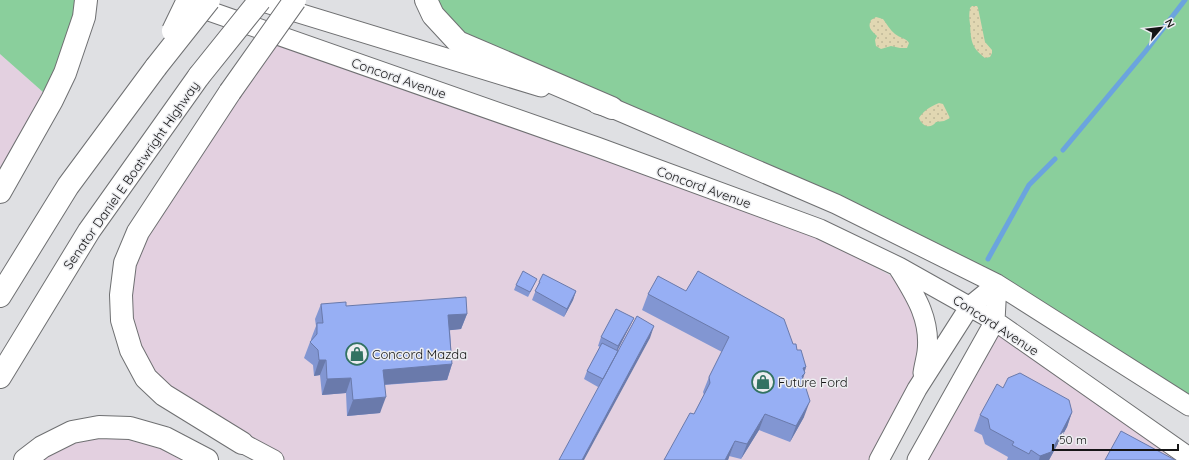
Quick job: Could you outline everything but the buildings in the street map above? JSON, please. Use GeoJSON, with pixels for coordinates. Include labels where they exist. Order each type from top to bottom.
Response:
{"type":"FeatureCollection","features":[{"type":"Feature","properties":{"kind":"highway"},"geometry":{"type":"LineString","coordinates":[[0,192],[65,74],[84,17],[86,0]]}},
{"type":"Feature","properties":{"kind":"highway"},"geometry":{"type":"LineString","coordinates":[[156,67],[188,0]]}},
{"type":"Feature","properties":{"kind":"highway"},"geometry":{"type":"LineString","coordinates":[[0,296],[68,186],[156,67],[209,0]]}},
{"type":"Feature","properties":{"kind":"highway","name":"Senator Daniel E Boatwright Highway"},"geometry":{"type":"LineString","coordinates":[[0,377],[89,231],[200,76],[260,0]]}},
{"type":"Feature","properties":{"kind":"highway"},"geometry":{"type":"LineString","coordinates":[[242,443],[164,395],[146,378],[131,350],[122,320],[121,295],[125,263],[138,232],[230,92],[296,0]]}},
{"type":"Feature","properties":{"kind":"highway"},"geometry":{"type":"LineString","coordinates":[[426,0],[433,15],[458,42],[612,108]]}},
{"type":"Feature","properties":{"kind":"highway"},"geometry":{"type":"LineString","coordinates":[[25,460],[42,447],[72,432],[99,427],[130,428],[165,438],[207,460]]}},
{"type":"Feature","properties":{"kind":"main road","name":"Concord Avenue"},"geometry":{"type":"LineString","coordinates":[[178,0],[597,147],[820,229],[899,267],[995,321],[1189,458]]}},
{"type":"Feature","properties":{"kind":"main road"},"geometry":{"type":"LineString","coordinates":[[256,0],[612,108],[836,204],[997,284],[1189,406]]}},
{"type":"Feature","properties":{"kind":"main road"},"geometry":{"type":"LineString","coordinates":[[899,267],[923,311],[927,330],[927,351],[921,383]]}},
{"type":"Feature","properties":{"kind":"main road"},"geometry":{"type":"LineString","coordinates":[[879,460],[921,383],[970,306],[997,284]]}},
{"type":"Feature","properties":{"kind":"main road"},"geometry":{"type":"LineString","coordinates":[[917,460],[995,321],[997,284]]}},
{"type":"Feature","properties":{"kind":"main road"},"geometry":{"type":"LineString","coordinates":[[242,443],[274,460]]}},
{"type":"Feature","properties":{"kind":"shaded area"},"geometry":{"type":"Polygon","coordinates":[[[268,39],[820,236],[898,280],[913,303],[924,344],[917,389],[879,460],[274,460],[164,395],[122,320],[138,232],[268,39]]]}},
{"type":"Feature","properties":{"kind":"shaded area"},"geometry":{"type":"Polygon","coordinates":[[[0,54],[52,100],[0,192],[0,54]]]}},
{"type":"Feature","properties":{"kind":"shaded area"},"geometry":{"type":"Polygon","coordinates":[[[995,321],[1189,460],[917,460],[995,321]]]}},
{"type":"Feature","properties":{"kind":"shaded area"},"geometry":{"type":"Polygon","coordinates":[[[99,427],[207,460],[25,460],[99,427]]]}},
{"type":"Feature","properties":{"kind":"green space"},"geometry":{"type":"Polygon","coordinates":[[[0,0],[86,0],[52,100],[0,54],[0,0]]]}},
{"type":"Feature","properties":{"kind":"green space"},"geometry":{"type":"Polygon","coordinates":[[[426,0],[1189,0],[1189,406],[997,284],[489,54],[426,0]]]}},
{"type":"Feature","properties":{"kind":"sand"},"geometry":{"type":"Polygon","coordinates":[[[972,6],[977,6],[978,8],[985,42],[992,50],[990,57],[985,58],[974,47],[969,16],[970,8],[972,6]]]}},
{"type":"Feature","properties":{"kind":"sand"},"geometry":{"type":"Polygon","coordinates":[[[876,17],[883,19],[893,32],[908,41],[909,43],[907,48],[891,46],[881,49],[876,46],[875,40],[877,36],[871,29],[870,23],[871,20],[876,17]]]}},
{"type":"Feature","properties":{"kind":"sand"},"geometry":{"type":"Polygon","coordinates":[[[939,103],[943,104],[950,118],[944,121],[936,122],[931,126],[924,125],[919,118],[921,115],[939,103]]]}},
{"type":"Feature","properties":{"kind":"waterway"},"geometry":{"type":"LineString","coordinates":[[1063,150],[1145,52],[1185,0]]}},
{"type":"Feature","properties":{"kind":"waterway"},"geometry":{"type":"LineString","coordinates":[[988,259],[1029,185],[1055,159]]}},
{"type":"Feature","properties":{"kind":"place","name":"Concord Mazda"},"geometry":{"type":"Point","coordinates":[357,354]}},
{"type":"Feature","properties":{"kind":"place","name":"Future Ford"},"geometry":{"type":"Point","coordinates":[763,382]}}]}
